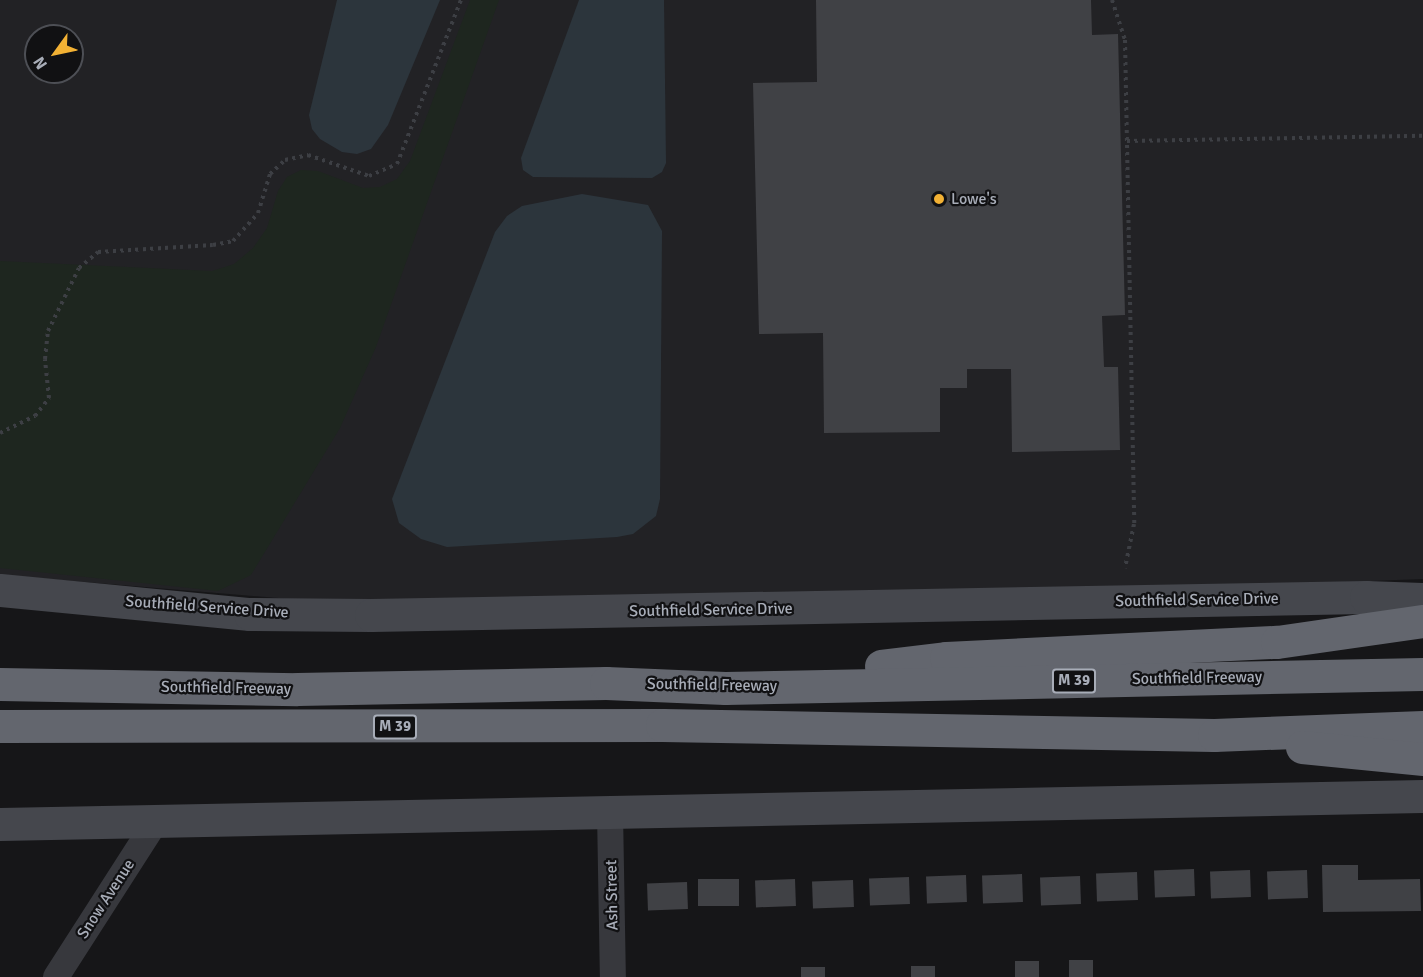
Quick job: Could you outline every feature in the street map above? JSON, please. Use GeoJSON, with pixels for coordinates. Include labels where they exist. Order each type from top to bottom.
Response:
{"type":"FeatureCollection","features":[{"type":"Feature","properties":{"kind":"highway"},"geometry":{"type":"LineString","coordinates":[[725,688],[946,658],[1277,642],[1423,621]]}},
{"type":"Feature","properties":{"kind":"highway","name":"Southfield Freeway"},"geometry":{"type":"LineString","coordinates":[[0,684],[297,689],[606,683],[725,688],[1423,674]]}},
{"type":"Feature","properties":{"kind":"highway","name":"M 39"},"geometry":{"type":"LineString","coordinates":[[0,726],[662,725],[1214,735],[1423,727]]}},
{"type":"Feature","properties":{"kind":"highway"},"geometry":{"type":"LineString","coordinates":[[1214,735],[1423,759]]}},
{"type":"Feature","properties":{"kind":"main road","name":"Southfield Service Drive"},"geometry":{"type":"LineString","coordinates":[[0,590],[250,614],[371,615],[1354,597],[1423,599]]}},
{"type":"Feature","properties":{"kind":"main road"},"geometry":{"type":"LineString","coordinates":[[0,825],[1423,796]]}},
{"type":"Feature","properties":{"kind":"street","name":"Ash Street"},"geometry":{"type":"LineString","coordinates":[[610,812],[613,977]]}},
{"type":"Feature","properties":{"kind":"street","name":"Snow Avenue"},"geometry":{"type":"LineString","coordinates":[[56,977],[156,821]]}},
{"type":"Feature","properties":{"kind":"path"},"geometry":{"type":"LineString","coordinates":[[0,433],[35,416],[49,398],[45,358],[48,331],[79,268],[98,252],[213,245],[233,241],[248,228],[258,213],[270,174],[285,160],[308,155],[369,176],[397,164],[461,0]]}},
{"type":"Feature","properties":{"kind":"path"},"geometry":{"type":"LineString","coordinates":[[1112,0],[1125,40],[1134,524],[1125,568]]}},
{"type":"Feature","properties":{"kind":"path"},"geometry":{"type":"LineString","coordinates":[[1126,141],[1423,136]]}},
{"type":"Feature","properties":{"kind":"shaded area"},"geometry":{"type":"Polygon","coordinates":[[[0,0],[1423,0],[1423,579],[1183,588],[338,603],[0,575],[0,0]]]}},
{"type":"Feature","properties":{"kind":"shaded area"},"geometry":{"type":"Polygon","coordinates":[[[337,0],[440,0],[388,125],[371,149],[357,154],[342,152],[320,139],[312,129],[309,115],[337,0]]]}},
{"type":"Feature","properties":{"kind":"shaded area"},"geometry":{"type":"Polygon","coordinates":[[[470,0],[499,0],[376,347],[340,428],[251,575],[218,591],[0,568],[0,261],[212,271],[234,264],[253,248],[267,228],[278,191],[287,177],[301,170],[318,171],[363,188],[380,187],[397,179],[410,161],[470,0]]]}},
{"type":"Feature","properties":{"kind":"shaded area"},"geometry":{"type":"Polygon","coordinates":[[[579,0],[664,0],[666,163],[662,172],[652,178],[533,177],[523,170],[521,158],[579,0]]]}},
{"type":"Feature","properties":{"kind":"shaded area"},"geometry":{"type":"Polygon","coordinates":[[[582,194],[648,205],[662,231],[660,499],[656,516],[633,534],[617,537],[447,547],[421,539],[399,523],[392,499],[495,232],[507,216],[522,206],[582,194]]]}},
{"type":"Feature","properties":{"kind":"building","name":"Lowe's"},"geometry":{"type":"Polygon","coordinates":[[[816,0],[1091,0],[1092,35],[1118,34],[1125,315],[1102,316],[1104,367],[1118,367],[1120,450],[1012,452],[1011,369],[967,369],[967,388],[940,388],[940,432],[824,433],[823,333],[759,334],[753,83],[817,82],[816,0]]]}},
{"type":"Feature","properties":{"kind":"building"},"geometry":{"type":"Polygon","coordinates":[[[1322,865],[1358,865],[1358,880],[1420,879],[1421,911],[1323,912],[1322,865]]]}},
{"type":"Feature","properties":{"kind":"building"},"geometry":{"type":"Polygon","coordinates":[[[1194,869],[1195,896],[1155,897],[1154,870],[1194,869]]]}},
{"type":"Feature","properties":{"kind":"building"},"geometry":{"type":"Polygon","coordinates":[[[1250,870],[1251,897],[1211,898],[1210,871],[1250,870]]]}},
{"type":"Feature","properties":{"kind":"building"},"geometry":{"type":"Polygon","coordinates":[[[1307,870],[1308,898],[1268,899],[1267,871],[1307,870]]]}},
{"type":"Feature","properties":{"kind":"building"},"geometry":{"type":"Polygon","coordinates":[[[1137,872],[1138,900],[1097,901],[1096,873],[1137,872]]]}},
{"type":"Feature","properties":{"kind":"building"},"geometry":{"type":"Polygon","coordinates":[[[1022,874],[1023,902],[983,903],[982,875],[1022,874]]]}},
{"type":"Feature","properties":{"kind":"building"},"geometry":{"type":"Polygon","coordinates":[[[966,875],[967,902],[927,903],[926,876],[966,875]]]}},
{"type":"Feature","properties":{"kind":"building"},"geometry":{"type":"Polygon","coordinates":[[[1080,876],[1081,904],[1041,905],[1040,877],[1080,876]]]}},
{"type":"Feature","properties":{"kind":"building"},"geometry":{"type":"Polygon","coordinates":[[[909,877],[910,904],[870,905],[869,878],[909,877]]]}},
{"type":"Feature","properties":{"kind":"building"},"geometry":{"type":"Polygon","coordinates":[[[698,879],[739,879],[739,906],[698,906],[698,879]]]}},
{"type":"Feature","properties":{"kind":"building"},"geometry":{"type":"Polygon","coordinates":[[[795,879],[796,906],[756,907],[755,880],[795,879]]]}},
{"type":"Feature","properties":{"kind":"building"},"geometry":{"type":"Polygon","coordinates":[[[853,880],[854,907],[813,908],[812,881],[853,880]]]}},
{"type":"Feature","properties":{"kind":"building"},"geometry":{"type":"Polygon","coordinates":[[[687,882],[688,909],[648,910],[647,883],[687,882]]]}},
{"type":"Feature","properties":{"kind":"building"},"geometry":{"type":"Polygon","coordinates":[[[1069,960],[1093,960],[1093,977],[1069,977],[1069,960]]]}},
{"type":"Feature","properties":{"kind":"building"},"geometry":{"type":"Polygon","coordinates":[[[1015,961],[1039,961],[1039,977],[1015,977],[1015,961]]]}},
{"type":"Feature","properties":{"kind":"building"},"geometry":{"type":"Polygon","coordinates":[[[911,966],[935,966],[935,977],[911,977],[911,966]]]}},
{"type":"Feature","properties":{"kind":"building"},"geometry":{"type":"Polygon","coordinates":[[[801,967],[825,967],[825,977],[801,977],[801,967]]]}},
{"type":"Feature","properties":{"kind":"place","name":"Lowe's"},"geometry":{"type":"Point","coordinates":[939,199]}}]}
